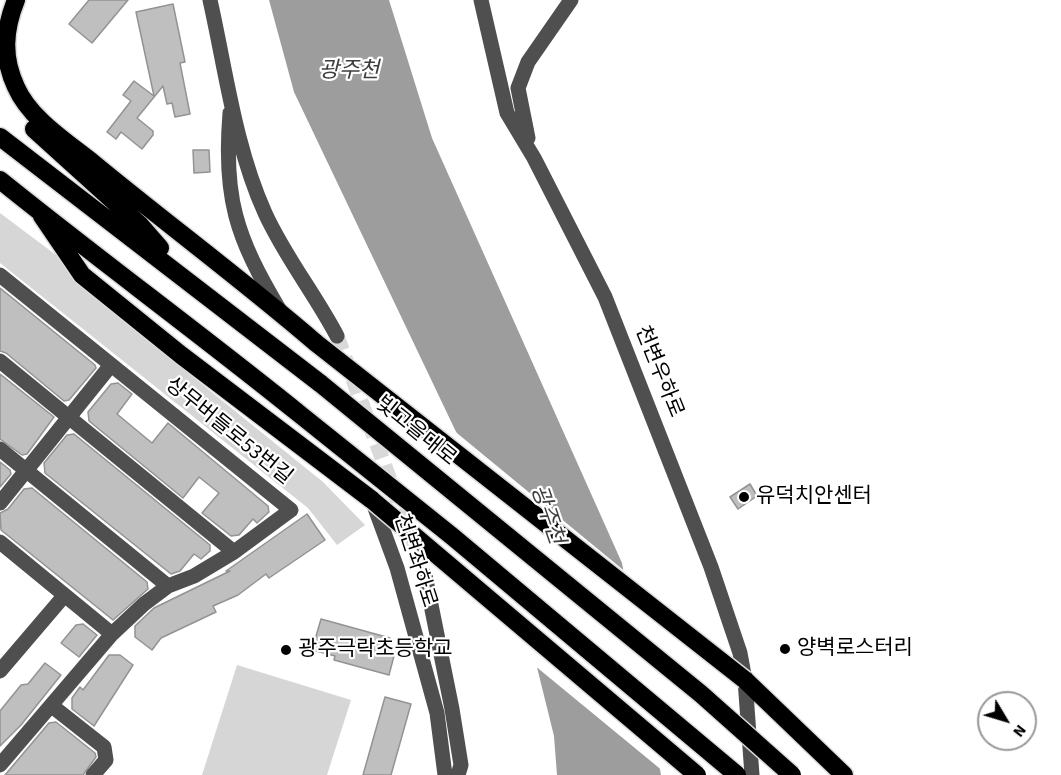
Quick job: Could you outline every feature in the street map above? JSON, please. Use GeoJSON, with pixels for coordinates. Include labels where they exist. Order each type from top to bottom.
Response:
{"type":"FeatureCollection","features":[{"type":"Feature","properties":{"kind":"highway"},"geometry":{"type":"LineString","coordinates":[[0,18],[5,0]]}},
{"type":"Feature","properties":{"kind":"highway"},"geometry":{"type":"LineString","coordinates":[[16,0],[8,20],[5,42],[8,67],[16,89],[43,122],[316,343],[745,680],[844,775]]}},
{"type":"Feature","properties":{"kind":"highway"},"geometry":{"type":"LineString","coordinates":[[0,73],[16,108],[34,129],[140,225],[186,279]]}},
{"type":"Feature","properties":{"kind":"highway","name":"빛고을대로"},"geometry":{"type":"LineString","coordinates":[[0,136],[321,384],[701,694],[792,775]]}},
{"type":"Feature","properties":{"kind":"highway"},"geometry":{"type":"LineString","coordinates":[[0,180],[42,216],[194,328],[462,544],[737,775]]}},
{"type":"Feature","properties":{"kind":"highway"},"geometry":{"type":"LineString","coordinates":[[42,216],[82,275],[181,355],[372,500],[697,775]]}},
{"type":"Feature","properties":{"kind":"street"},"geometry":{"type":"LineString","coordinates":[[210,0],[231,102],[248,169],[265,213],[337,336]]}},
{"type":"Feature","properties":{"kind":"street","name":"천변우하로"},"geometry":{"type":"LineString","coordinates":[[481,0],[507,113],[534,158],[605,297],[711,567],[740,653],[745,680],[752,775]]}},
{"type":"Feature","properties":{"kind":"street"},"geometry":{"type":"LineString","coordinates":[[534,158],[522,118],[518,88],[528,63],[571,0]]}},
{"type":"Feature","properties":{"kind":"street"},"geometry":{"type":"LineString","coordinates":[[231,102],[227,164],[237,227],[254,267],[280,312]]}},
{"type":"Feature","properties":{"kind":"street","name":"상무버들로53번길"},"geometry":{"type":"LineString","coordinates":[[0,275],[291,510],[234,552],[194,576],[168,586],[112,634],[0,765]]}},
{"type":"Feature","properties":{"kind":"street"},"geometry":{"type":"LineString","coordinates":[[0,361],[234,552]]}},
{"type":"Feature","properties":{"kind":"street"},"geometry":{"type":"LineString","coordinates":[[0,503],[111,365]]}},
{"type":"Feature","properties":{"kind":"street"},"geometry":{"type":"LineString","coordinates":[[0,448],[168,586]]}},
{"type":"Feature","properties":{"kind":"street","name":"천변좌하로"},"geometry":{"type":"LineString","coordinates":[[372,500],[398,568],[437,713],[445,775]]}},
{"type":"Feature","properties":{"kind":"street"},"geometry":{"type":"LineString","coordinates":[[0,542],[112,634]]}},
{"type":"Feature","properties":{"kind":"street","name":"천변좌하로"},"geometry":{"type":"LineString","coordinates":[[425,575],[452,709],[461,765],[458,775]]}},
{"type":"Feature","properties":{"kind":"street"},"geometry":{"type":"LineString","coordinates":[[0,671],[64,596]]}},
{"type":"Feature","properties":{"kind":"street"},"geometry":{"type":"LineString","coordinates":[[52,706],[104,747],[106,760],[93,775]]}},
{"type":"Feature","properties":{"kind":"shaded area"},"geometry":{"type":"Polygon","coordinates":[[[0,213],[56,255],[79,285],[323,482],[365,525],[337,545],[308,508],[0,263],[0,213]]]}},
{"type":"Feature","properties":{"kind":"shaded area"},"geometry":{"type":"Polygon","coordinates":[[[237,665],[351,700],[327,775],[202,775],[237,665]]]}},
{"type":"Feature","properties":{"kind":"water","name":"광주천"},"geometry":{"type":"Polygon","coordinates":[[[269,0],[389,0],[432,138],[622,563],[661,775],[557,775],[554,736],[528,631],[458,436],[294,92],[269,0]]]}},
{"type":"Feature","properties":{"kind":"pier"},"geometry":{"type":"Polygon","coordinates":[[[452,429],[627,573],[664,772],[534,665],[526,631],[452,429]]]}},
{"type":"Feature","properties":{"kind":"building"},"geometry":{"type":"Polygon","coordinates":[[[89,0],[128,0],[92,43],[69,24],[89,0]]]}},
{"type":"Feature","properties":{"kind":"building"},"geometry":{"type":"Polygon","coordinates":[[[173,4],[185,62],[180,63],[190,114],[175,117],[172,103],[167,104],[163,86],[137,118],[153,131],[153,135],[142,149],[121,132],[116,139],[107,132],[131,101],[123,95],[134,81],[154,96],[136,12],[173,4]]]}},
{"type":"Feature","properties":{"kind":"building"},"geometry":{"type":"Polygon","coordinates":[[[193,150],[209,150],[210,172],[194,173],[193,150]]]}},
{"type":"Feature","properties":{"kind":"building"},"geometry":{"type":"Polygon","coordinates":[[[0,288],[95,365],[96,368],[69,400],[64,401],[6,353],[0,351],[0,288]]]}},
{"type":"Feature","properties":{"kind":"building"},"geometry":{"type":"Polygon","coordinates":[[[0,374],[54,417],[27,454],[22,455],[0,439],[0,374]]]}},
{"type":"Feature","properties":{"kind":"building"},"geometry":{"type":"Polygon","coordinates":[[[118,383],[132,394],[117,414],[152,443],[168,423],[268,506],[269,512],[257,523],[253,519],[239,535],[231,536],[202,513],[219,493],[199,477],[183,498],[89,421],[88,412],[111,384],[118,383]]]}},
{"type":"Feature","properties":{"kind":"building"},"geometry":{"type":"Polygon","coordinates":[[[74,434],[210,545],[210,551],[201,559],[194,554],[180,571],[171,574],[45,473],[44,463],[67,435],[74,434]]]}},
{"type":"Feature","properties":{"kind":"building"},"geometry":{"type":"Polygon","coordinates":[[[0,462],[10,470],[11,474],[0,487],[0,462]]]}},
{"type":"Feature","properties":{"kind":"building","name":"유덕치안센터"},"geometry":{"type":"Polygon","coordinates":[[[750,484],[757,496],[738,509],[730,497],[750,484]]]}},
{"type":"Feature","properties":{"kind":"building"},"geometry":{"type":"Polygon","coordinates":[[[32,488],[147,582],[148,589],[113,620],[1,530],[0,513],[8,509],[24,489],[32,488]]]}},
{"type":"Feature","properties":{"kind":"building"},"geometry":{"type":"Polygon","coordinates":[[[307,514],[325,540],[269,578],[266,574],[238,595],[213,606],[216,612],[161,638],[152,650],[135,637],[135,626],[154,608],[230,571],[226,571],[307,514]]]}},
{"type":"Feature","properties":{"kind":"building"},"geometry":{"type":"Polygon","coordinates":[[[321,619],[390,638],[387,650],[395,652],[389,675],[334,660],[335,656],[312,650],[321,619]]]}},
{"type":"Feature","properties":{"kind":"building"},"geometry":{"type":"Polygon","coordinates":[[[83,624],[97,635],[79,657],[61,643],[76,625],[83,624]]]}},
{"type":"Feature","properties":{"kind":"building"},"geometry":{"type":"Polygon","coordinates":[[[109,655],[120,655],[133,665],[94,726],[72,709],[72,698],[80,687],[83,690],[109,655]]]}},
{"type":"Feature","properties":{"kind":"building"},"geometry":{"type":"Polygon","coordinates":[[[45,663],[61,675],[21,725],[0,746],[0,711],[21,685],[28,684],[45,663]]]}},
{"type":"Feature","properties":{"kind":"building"},"geometry":{"type":"Polygon","coordinates":[[[385,697],[411,704],[391,775],[363,775],[385,697]]]}},
{"type":"Feature","properties":{"kind":"building"},"geometry":{"type":"Polygon","coordinates":[[[56,722],[95,753],[96,757],[83,775],[5,775],[49,723],[56,722]]]}},
{"type":"Feature","properties":{"kind":"tunnel"},"geometry":{"type":"LineString","coordinates":[[337,336],[425,575]]}},
{"type":"Feature","properties":{"kind":"place","name":"유덕치안센터"},"geometry":{"type":"Point","coordinates":[744,497]}},
{"type":"Feature","properties":{"kind":"place","name":"양벽로스터리"},"geometry":{"type":"Point","coordinates":[785,649]}},
{"type":"Feature","properties":{"kind":"place","name":"광주극락초등학교"},"geometry":{"type":"Point","coordinates":[286,650]}}]}
